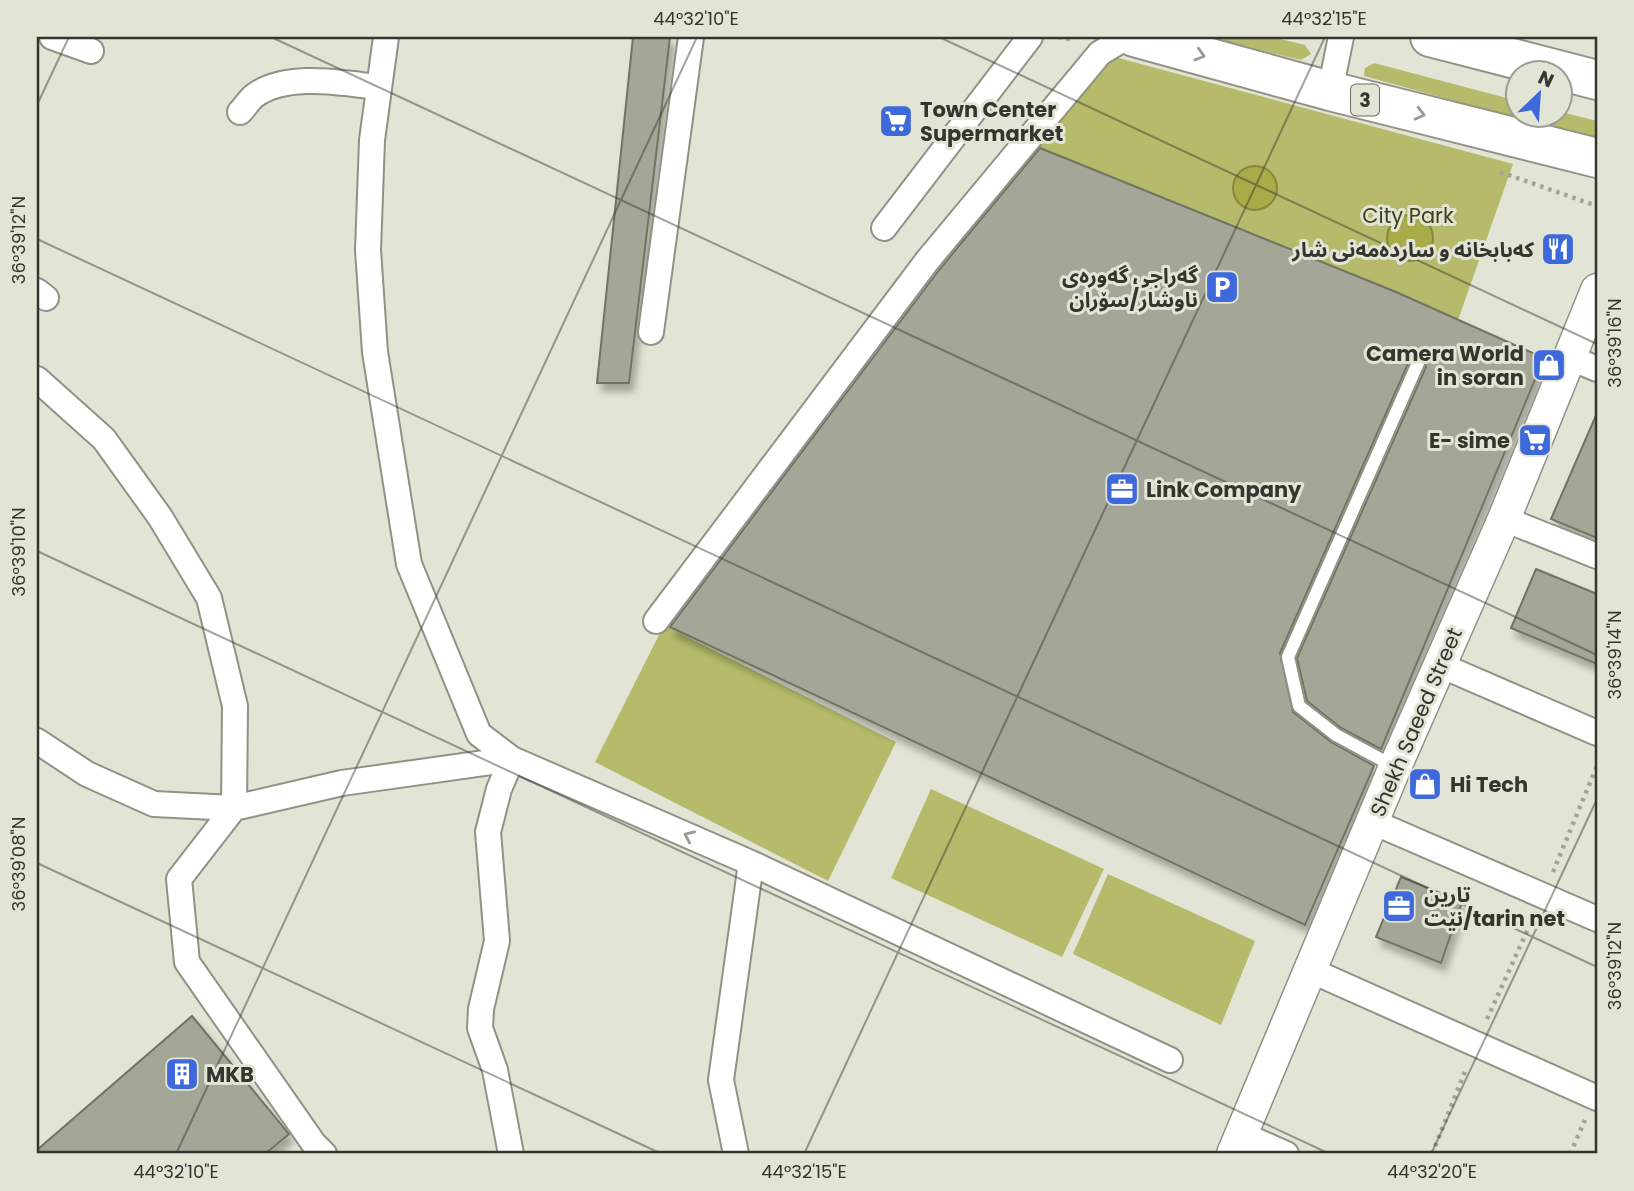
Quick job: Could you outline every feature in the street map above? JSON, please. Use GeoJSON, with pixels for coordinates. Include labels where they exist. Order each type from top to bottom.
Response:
{"type":"FeatureCollection","features":[{"type":"Feature","properties":{"kind":"highway","name":"3"},"geometry":{"type":"LineString","coordinates":[[1134,37],[1329,91],[1597,158]]}},
{"type":"Feature","properties":{"kind":"highway"},"geometry":{"type":"LineString","coordinates":[[1430,37],[1597,80]]}},
{"type":"Feature","properties":{"kind":"street"},"geometry":{"type":"LineString","coordinates":[[52,37],[91,51]]}},
{"type":"Feature","properties":{"kind":"street"},"geometry":{"type":"LineString","coordinates":[[386,37],[377,87],[368,250],[375,352],[409,564],[479,734],[512,759],[751,863],[1170,1060]]}},
{"type":"Feature","properties":{"kind":"street"},"geometry":{"type":"LineString","coordinates":[[651,332],[691,37]]}},
{"type":"Feature","properties":{"kind":"street"},"geometry":{"type":"LineString","coordinates":[[884,228],[1030,37]]}},
{"type":"Feature","properties":{"kind":"street"},"geometry":{"type":"LineString","coordinates":[[656,621],[927,261],[1100,53],[1127,37]]}},
{"type":"Feature","properties":{"kind":"street"},"geometry":{"type":"LineString","coordinates":[[1329,91],[1341,37]]}},
{"type":"Feature","properties":{"kind":"street"},"geometry":{"type":"LineString","coordinates":[[240,112],[254,96],[282,85],[344,84],[377,87]]}},
{"type":"Feature","properties":{"kind":"street","name":"Shekh Saeed Street"},"geometry":{"type":"LineString","coordinates":[[1237,1144],[1395,767],[1504,519],[1584,363],[1597,290]]}},
{"type":"Feature","properties":{"kind":"street"},"geometry":{"type":"LineString","coordinates":[[37,379],[104,439],[160,517],[209,598],[235,706],[234,808],[179,879],[187,961],[324,1154]]}},
{"type":"Feature","properties":{"kind":"street"},"geometry":{"type":"LineString","coordinates":[[1504,519],[1597,556]]}},
{"type":"Feature","properties":{"kind":"street"},"geometry":{"type":"LineString","coordinates":[[1440,665],[1597,733]]}},
{"type":"Feature","properties":{"kind":"street"},"geometry":{"type":"LineString","coordinates":[[37,741],[87,774],[154,804],[234,808],[342,783],[512,759]]}},
{"type":"Feature","properties":{"kind":"street"},"geometry":{"type":"LineString","coordinates":[[511,1154],[495,1070],[480,1028],[481,1009],[497,941],[488,832],[499,789],[512,759]]}},
{"type":"Feature","properties":{"kind":"street"},"geometry":{"type":"LineString","coordinates":[[1373,822],[1597,919]]}},
{"type":"Feature","properties":{"kind":"street"},"geometry":{"type":"LineString","coordinates":[[736,1154],[722,1080],[751,863]]}},
{"type":"Feature","properties":{"kind":"street"},"geometry":{"type":"LineString","coordinates":[[1310,970],[1597,1098]]}},
{"type":"Feature","properties":{"kind":"street"},"geometry":{"type":"LineString","coordinates":[[1237,1144],[1286,1154]]}},
{"type":"Feature","properties":{"kind":"lane"},"geometry":{"type":"LineString","coordinates":[[1395,767],[1336,736],[1299,706],[1288,657],[1418,363]]}},
{"type":"Feature","properties":{"kind":"path"},"geometry":{"type":"LineString","coordinates":[[1432,1154],[1476,1044],[1544,896],[1597,766]]}},
{"type":"Feature","properties":{"kind":"green space"},"geometry":{"type":"Polygon","coordinates":[[[1204,37],[1272,37],[1305,45],[1311,54],[1301,60],[1204,37]]]}},
{"type":"Feature","properties":{"kind":"green space","name":"City Park"},"geometry":{"type":"Polygon","coordinates":[[[1100,53],[1513,164],[1458,320],[1027,143],[1100,53]]]}},
{"type":"Feature","properties":{"kind":"green space"},"geometry":{"type":"Polygon","coordinates":[[[1374,63],[1504,97],[1504,114],[1364,76],[1365,68],[1374,63]]]}},
{"type":"Feature","properties":{"kind":"green space"},"geometry":{"type":"Polygon","coordinates":[[[1574,115],[1597,121],[1597,140],[1561,130],[1574,130],[1574,115]]]}},
{"type":"Feature","properties":{"kind":"green space"},"geometry":{"type":"Polygon","coordinates":[[[664,625],[896,742],[828,881],[595,762],[664,625]]]}},
{"type":"Feature","properties":{"kind":"green space"},"geometry":{"type":"Polygon","coordinates":[[[931,789],[1104,869],[1062,957],[891,878],[931,789]]]}},
{"type":"Feature","properties":{"kind":"green space"},"geometry":{"type":"Polygon","coordinates":[[[1108,874],[1255,941],[1221,1025],[1073,954],[1108,874]]]}},
{"type":"Feature","properties":{"kind":"shaded area"},"geometry":{"type":"Polygon","coordinates":[[[1255,166],[1271,172],[1277,188],[1271,204],[1255,210],[1239,204],[1233,188],[1239,172],[1255,166]]]}},
{"type":"Feature","properties":{"kind":"shaded area"},"geometry":{"type":"Polygon","coordinates":[[[1410,215],[1426,222],[1433,238],[1426,254],[1410,261],[1394,254],[1387,238],[1394,222],[1410,215]]]}},
{"type":"Feature","properties":{"kind":"building"},"geometry":{"type":"Polygon","coordinates":[[[633,37],[670,37],[629,383],[597,383],[633,37]]]}},
{"type":"Feature","properties":{"kind":"building","name":"Link Company"},"geometry":{"type":"Polygon","coordinates":[[[1040,148],[1396,292],[1544,358],[1381,749],[1341,728],[1307,701],[1297,658],[1426,367],[1422,355],[1416,354],[1410,359],[1280,653],[1293,712],[1331,742],[1374,766],[1305,925],[670,627],[939,270],[1040,148]]]}},
{"type":"Feature","properties":{"kind":"building"},"geometry":{"type":"Polygon","coordinates":[[[1597,413],[1597,538],[1551,519],[1597,413]]]}},
{"type":"Feature","properties":{"kind":"building"},"geometry":{"type":"Polygon","coordinates":[[[1536,569],[1597,594],[1597,664],[1511,628],[1536,569]]]}},
{"type":"Feature","properties":{"kind":"building"},"geometry":{"type":"Polygon","coordinates":[[[1401,877],[1462,902],[1441,963],[1376,937],[1401,877]]]}},
{"type":"Feature","properties":{"kind":"building","name":"MKB"},"geometry":{"type":"Polygon","coordinates":[[[192,1016],[289,1134],[265,1154],[37,1154],[37,1150],[192,1016]]]}},
{"type":"Feature","properties":{"kind":"place","name":"Town Center Supermarket"},"geometry":{"type":"Point","coordinates":[896,121]}},
{"type":"Feature","properties":{"kind":"place","name":"کەبابخانە و ساردەمەنی شار"},"geometry":{"type":"Point","coordinates":[1558,249]}},
{"type":"Feature","properties":{"kind":"place","name":"گەراجی گەورەی ناوشار/سۆران"},"geometry":{"type":"Point","coordinates":[1222,287]}},
{"type":"Feature","properties":{"kind":"place","name":"Camera World in soran"},"geometry":{"type":"Point","coordinates":[1549,365]}},
{"type":"Feature","properties":{"kind":"place","name":"E- sime"},"geometry":{"type":"Point","coordinates":[1535,440]}},
{"type":"Feature","properties":{"kind":"place","name":"Link Company"},"geometry":{"type":"Point","coordinates":[1122,489]}},
{"type":"Feature","properties":{"kind":"place","name":"Hi Tech"},"geometry":{"type":"Point","coordinates":[1425,784]}},
{"type":"Feature","properties":{"kind":"place","name":"تارین نێت/tarin net"},"geometry":{"type":"Point","coordinates":[1399,906]}},
{"type":"Feature","properties":{"kind":"place","name":"MKB"},"geometry":{"type":"Point","coordinates":[182,1074]}}]}
